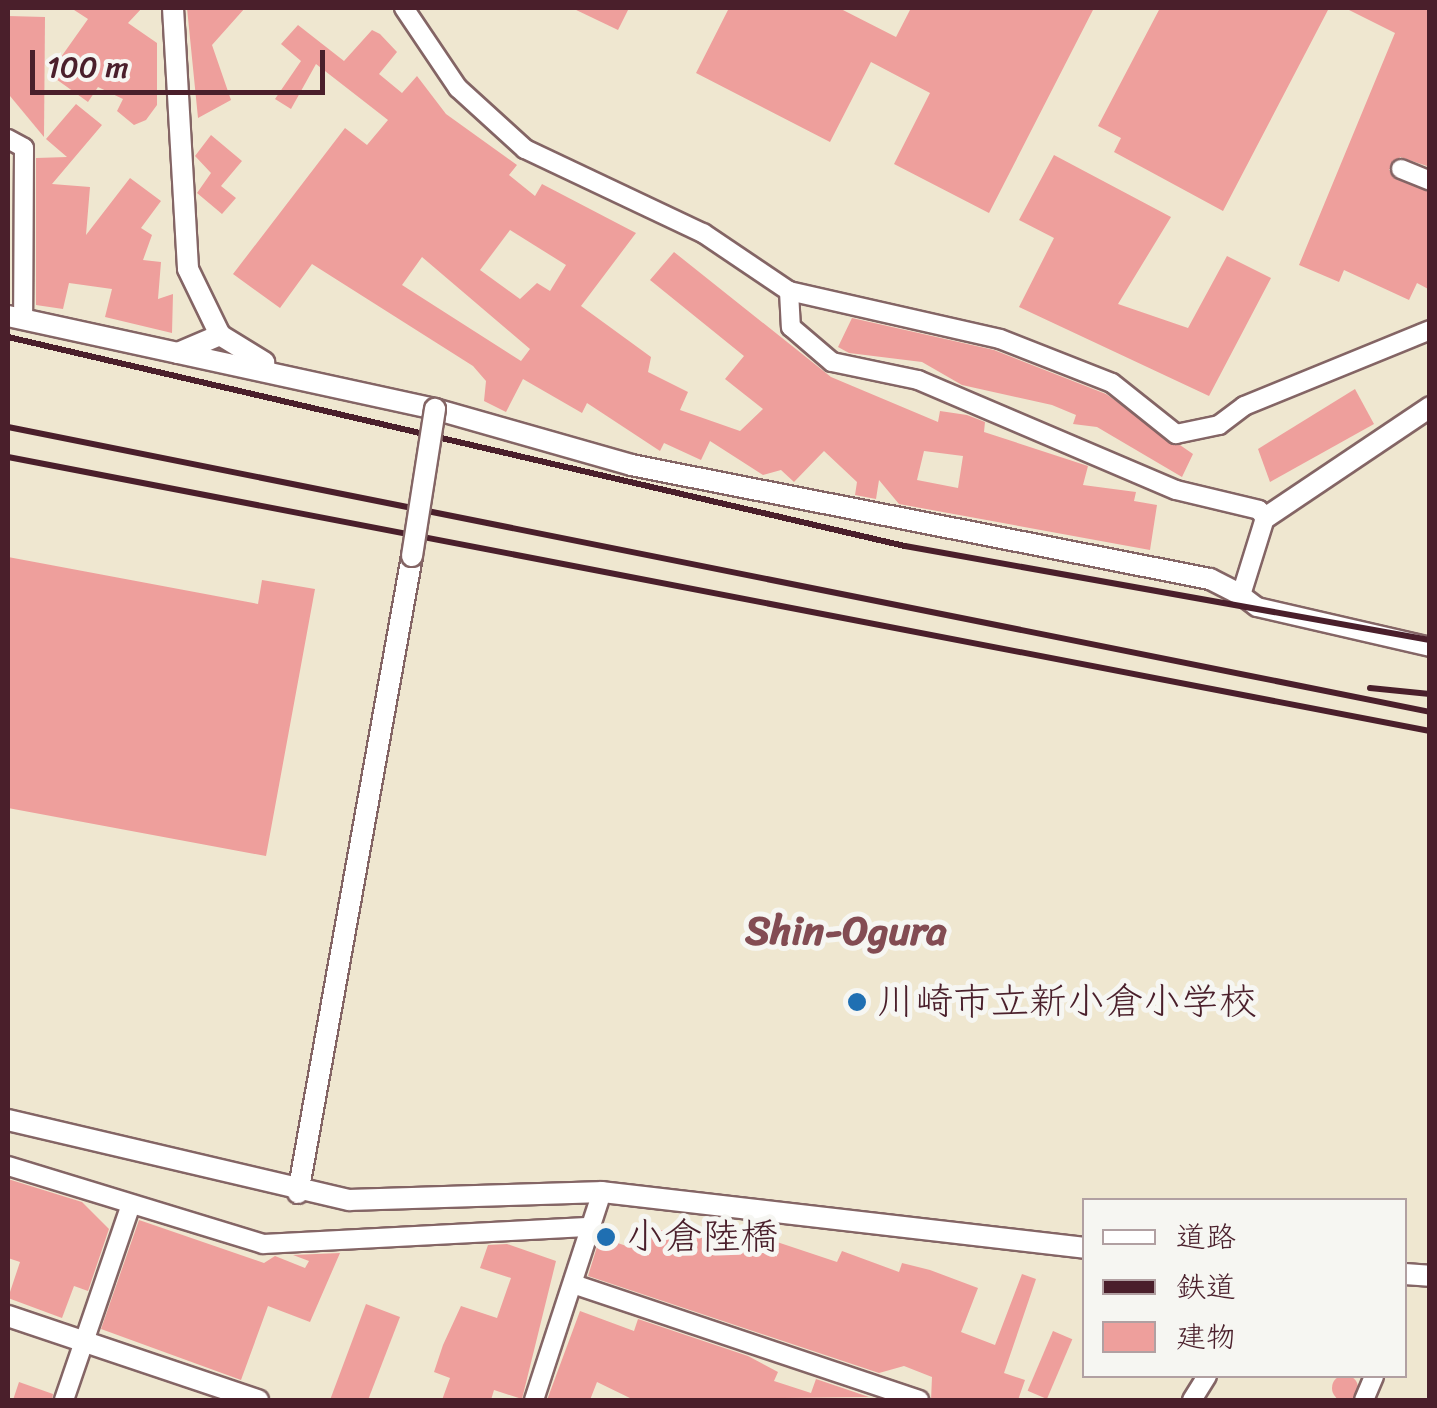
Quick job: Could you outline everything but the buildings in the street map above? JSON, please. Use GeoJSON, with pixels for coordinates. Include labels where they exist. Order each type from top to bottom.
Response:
{"type":"FeatureCollection","features":[{"type":"Feature","properties":{"kind":"street"},"geometry":{"type":"LineString","coordinates":[[173,8],[185,252],[220,335],[294,375]]}},
{"type":"Feature","properties":{"kind":"street"},"geometry":{"type":"LineString","coordinates":[[404,8],[458,88],[526,148],[703,233],[789,290],[1000,339],[1112,384],[1176,434],[1219,425],[1244,406],[1430,330]]}},
{"type":"Feature","properties":{"kind":"street"},"geometry":{"type":"LineString","coordinates":[[8,139],[24,148],[15,317],[294,375],[435,409],[631,464],[1210,578],[1270,614],[1430,647]]}},
{"type":"Feature","properties":{"kind":"street"},"geometry":{"type":"LineString","coordinates":[[1401,169],[1430,181]]}},
{"type":"Feature","properties":{"kind":"street"},"geometry":{"type":"LineString","coordinates":[[789,290],[791,327],[832,362],[918,380],[1265,518]]}},
{"type":"Feature","properties":{"kind":"street"},"geometry":{"type":"LineString","coordinates":[[178,353],[220,335]]}},
{"type":"Feature","properties":{"kind":"street"},"geometry":{"type":"LineString","coordinates":[[1241,595],[1265,518],[1430,407]]}},
{"type":"Feature","properties":{"kind":"street"},"geometry":{"type":"LineString","coordinates":[[298,1193],[309,1155],[435,409]]}},
{"type":"Feature","properties":{"kind":"street"},"geometry":{"type":"LineString","coordinates":[[8,1120],[298,1193],[386,1200],[602,1192],[1082,1248]]}},
{"type":"Feature","properties":{"kind":"street"},"geometry":{"type":"LineString","coordinates":[[8,1166],[130,1207],[263,1244],[592,1227]]}},
{"type":"Feature","properties":{"kind":"street"},"geometry":{"type":"LineString","coordinates":[[534,1400],[602,1192]]}},
{"type":"Feature","properties":{"kind":"street"},"geometry":{"type":"LineString","coordinates":[[64,1400],[130,1207]]}},
{"type":"Feature","properties":{"kind":"street"},"geometry":{"type":"LineString","coordinates":[[573,1284],[919,1400]]}},
{"type":"Feature","properties":{"kind":"street"},"geometry":{"type":"LineString","coordinates":[[8,1316],[258,1400]]}},
{"type":"Feature","properties":{"kind":"street"},"geometry":{"type":"LineString","coordinates":[[1192,1400],[1206,1378]]}},
{"type":"Feature","properties":{"kind":"railway"},"geometry":{"type":"LineString","coordinates":[[8,337],[905,546],[1430,640]]}},
{"type":"Feature","properties":{"kind":"railway"},"geometry":{"type":"LineString","coordinates":[[8,427],[1430,712]]}},
{"type":"Feature","properties":{"kind":"railway"},"geometry":{"type":"LineString","coordinates":[[8,457],[1430,731]]}},
{"type":"Feature","properties":{"kind":"railway"},"geometry":{"type":"LineString","coordinates":[[1370,688],[1430,694]]}},
{"type":"Feature","properties":{"kind":"place","name":"川崎市立新小倉小学校"},"geometry":{"type":"Point","coordinates":[857,1002]}},
{"type":"Feature","properties":{"kind":"place","name":"小倉陸橋"},"geometry":{"type":"Point","coordinates":[606,1237]}},
{"type":"Feature","properties":{"kind":"district","name":"Shin-Ogura"},"geometry":{"type":"Point","coordinates":[846,931]}}]}
